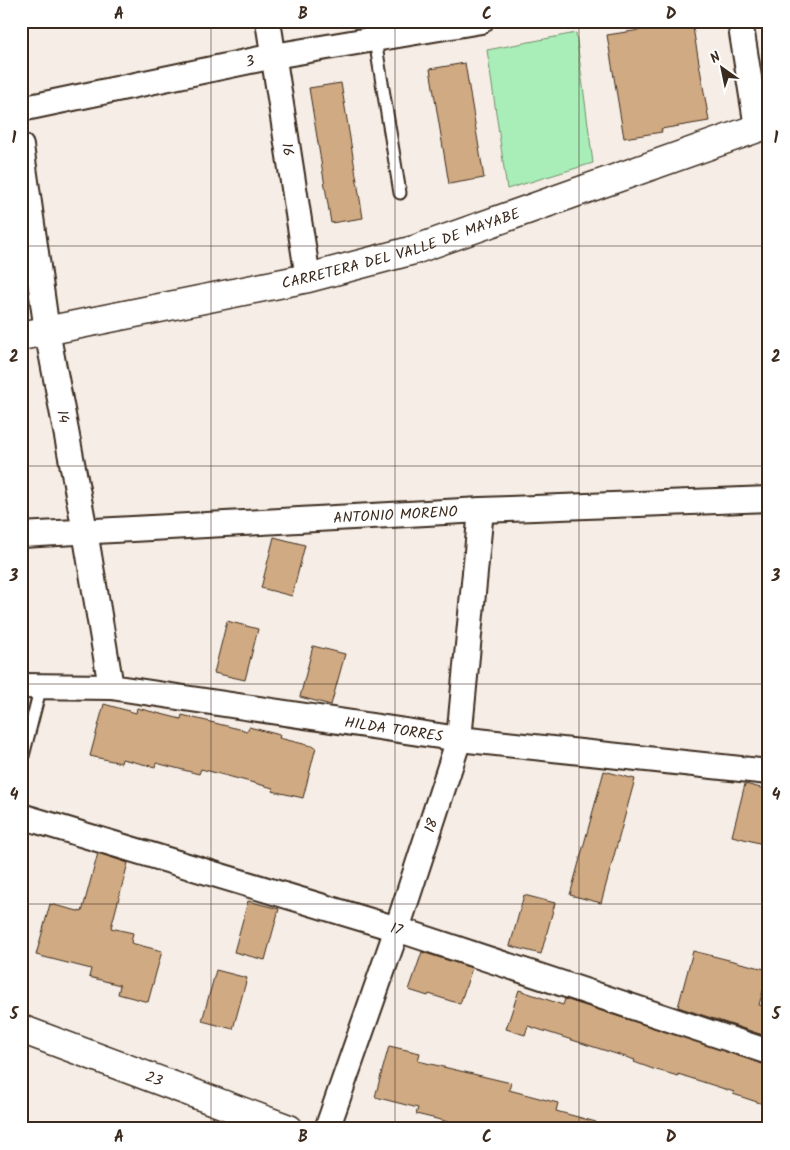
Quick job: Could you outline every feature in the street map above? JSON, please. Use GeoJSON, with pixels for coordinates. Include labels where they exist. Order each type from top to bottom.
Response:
{"type":"FeatureCollection","features":[{"type":"Feature","properties":{"kind":"main road","name":"CARRETERA DEL VALLE DE MAYABE"},"geometry":{"type":"LineString","coordinates":[[34,334],[308,278],[414,250],[763,126]]}},
{"type":"Feature","properties":{"kind":"main road","name":"23"},"geometry":{"type":"LineString","coordinates":[[21,1028],[289,1129]]}},
{"type":"Feature","properties":{"kind":"street","name":"16"},"geometry":{"type":"LineString","coordinates":[[268,21],[308,278]]}},
{"type":"Feature","properties":{"kind":"street","name":"3"},"geometry":{"type":"LineString","coordinates":[[21,109],[274,56],[481,21]]}},
{"type":"Feature","properties":{"kind":"street"},"geometry":{"type":"LineString","coordinates":[[740,21],[763,126]]}},
{"type":"Feature","properties":{"kind":"street","name":"14"},"geometry":{"type":"LineString","coordinates":[[21,146],[34,334],[85,531],[111,687]]}},
{"type":"Feature","properties":{"kind":"street","name":"ANTONIO MORENO"},"geometry":{"type":"LineString","coordinates":[[21,535],[481,510],[769,500]]}},
{"type":"Feature","properties":{"kind":"street","name":"18"},"geometry":{"type":"LineString","coordinates":[[327,1129],[397,929],[459,740],[481,510]]}},
{"type":"Feature","properties":{"kind":"street","name":"HILDA TORRES"},"geometry":{"type":"LineString","coordinates":[[31,686],[111,687],[459,740],[769,772]]}},
{"type":"Feature","properties":{"kind":"street","name":"17"},"geometry":{"type":"LineString","coordinates":[[21,816],[397,929],[769,1052]]}},
{"type":"Feature","properties":{"kind":"lane"},"geometry":{"type":"LineString","coordinates":[[375,40],[400,192]]}},
{"type":"Feature","properties":{"kind":"lane"},"geometry":{"type":"LineString","coordinates":[[21,764],[31,686]]}},
{"type":"Feature","properties":{"kind":"green space"},"geometry":{"type":"Polygon","coordinates":[[[576,33],[593,163],[507,189],[487,50],[576,33]]]}},
{"type":"Feature","properties":{"kind":"building"},"geometry":{"type":"Polygon","coordinates":[[[692,22],[709,121],[661,129],[662,132],[624,138],[607,35],[692,22]]]}},
{"type":"Feature","properties":{"kind":"building"},"geometry":{"type":"Polygon","coordinates":[[[465,63],[484,178],[449,184],[430,69],[465,63]]]}},
{"type":"Feature","properties":{"kind":"building"},"geometry":{"type":"Polygon","coordinates":[[[341,83],[363,218],[331,223],[309,88],[341,83]]]}},
{"type":"Feature","properties":{"kind":"building"},"geometry":{"type":"Polygon","coordinates":[[[274,537],[305,545],[292,596],[261,588],[274,537]]]}},
{"type":"Feature","properties":{"kind":"building"},"geometry":{"type":"Polygon","coordinates":[[[227,621],[258,629],[245,680],[214,673],[227,621]]]}},
{"type":"Feature","properties":{"kind":"building"},"geometry":{"type":"Polygon","coordinates":[[[313,646],[345,654],[331,705],[300,697],[313,646]]]}},
{"type":"Feature","properties":{"kind":"building"},"geometry":{"type":"Polygon","coordinates":[[[104,704],[136,713],[137,708],[181,719],[182,715],[247,731],[249,727],[280,735],[279,738],[316,747],[303,798],[272,791],[273,788],[201,769],[199,774],[156,763],[155,767],[122,759],[121,763],[90,756],[104,704]]]}},
{"type":"Feature","properties":{"kind":"building"},"geometry":{"type":"Polygon","coordinates":[[[604,771],[635,779],[601,903],[570,895],[604,771]]]}},
{"type":"Feature","properties":{"kind":"building"},"geometry":{"type":"Polygon","coordinates":[[[745,784],[769,790],[769,821],[763,844],[732,836],[745,784]]]}},
{"type":"Feature","properties":{"kind":"building"},"geometry":{"type":"Polygon","coordinates":[[[98,853],[128,863],[111,928],[133,933],[131,943],[162,951],[148,1002],[118,994],[120,985],[89,977],[91,969],[36,955],[50,904],[82,912],[98,853]]]}},
{"type":"Feature","properties":{"kind":"building"},"geometry":{"type":"Polygon","coordinates":[[[524,895],[555,903],[541,954],[510,946],[524,895]]]}},
{"type":"Feature","properties":{"kind":"building"},"geometry":{"type":"Polygon","coordinates":[[[248,901],[279,909],[265,960],[234,952],[248,901]]]}},
{"type":"Feature","properties":{"kind":"building"},"geometry":{"type":"Polygon","coordinates":[[[693,951],[769,970],[759,1005],[769,1007],[769,1037],[678,1007],[693,951]]]}},
{"type":"Feature","properties":{"kind":"building"},"geometry":{"type":"Polygon","coordinates":[[[422,952],[472,968],[460,1004],[409,990],[422,952]]]}},
{"type":"Feature","properties":{"kind":"building"},"geometry":{"type":"Polygon","coordinates":[[[216,970],[247,978],[233,1029],[202,1021],[216,970]]]}},
{"type":"Feature","properties":{"kind":"building"},"geometry":{"type":"Polygon","coordinates":[[[519,990],[563,1005],[565,999],[769,1065],[769,1106],[733,1094],[734,1092],[678,1074],[678,1076],[653,1069],[634,1062],[635,1060],[528,1026],[525,1035],[506,1029],[519,990]]]}},
{"type":"Feature","properties":{"kind":"building"},"geometry":{"type":"Polygon","coordinates":[[[389,1046],[420,1053],[418,1061],[511,1083],[509,1090],[558,1103],[556,1111],[596,1122],[595,1129],[478,1129],[416,1114],[418,1108],[375,1097],[389,1046]]]}}]}
